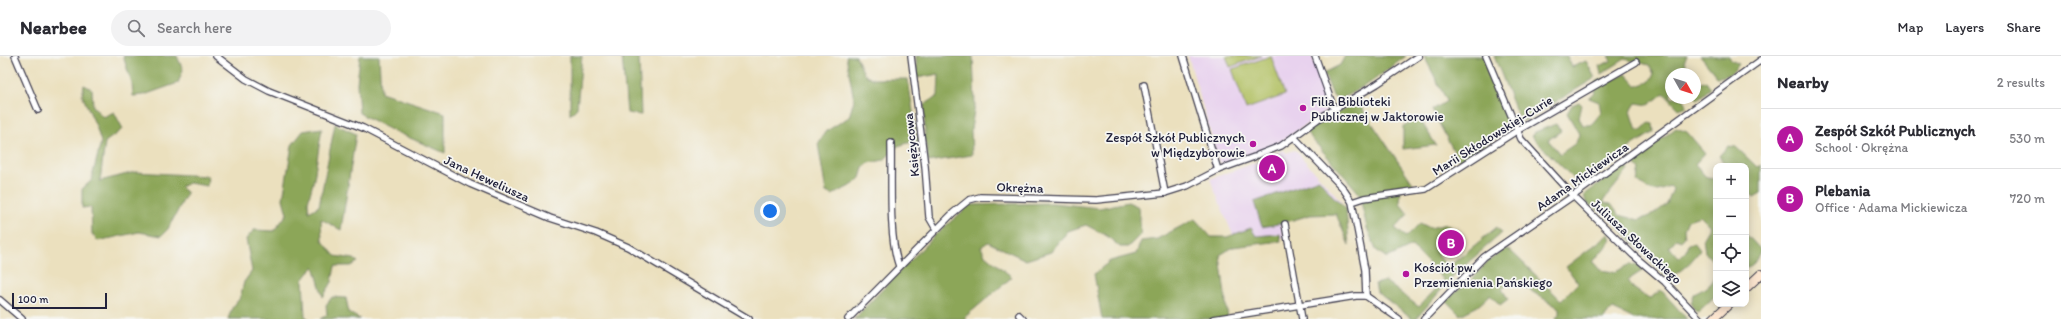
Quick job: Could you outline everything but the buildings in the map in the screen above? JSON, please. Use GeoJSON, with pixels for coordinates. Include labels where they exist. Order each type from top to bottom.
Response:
{"type":"FeatureCollection","features":[{"type":"Feature","properties":{"kind":"main road"},"geometry":{"type":"LineString","coordinates":[[1749,285],[1761,274]]}},
{"type":"Feature","properties":{"kind":"main road"},"geometry":{"type":"LineString","coordinates":[[1713,319],[1726,307]]}},
{"type":"Feature","properties":{"kind":"street"},"geometry":{"type":"LineString","coordinates":[[15,56],[38,110]]}},
{"type":"Feature","properties":{"kind":"street","name":"Jana Heweliusza"},"geometry":{"type":"LineString","coordinates":[[216,56],[246,79],[269,91],[363,128],[470,184],[550,218],[596,233],[628,247],[749,319]]}},
{"type":"Feature","properties":{"kind":"street","name":"Księżycowa"},"geometry":{"type":"LineString","coordinates":[[911,56],[925,166],[929,217],[936,229]]}},
{"type":"Feature","properties":{"kind":"street"},"geometry":{"type":"LineString","coordinates":[[1183,56],[1218,170]]}},
{"type":"Feature","properties":{"kind":"street"},"geometry":{"type":"LineString","coordinates":[[1315,56],[1334,109]]}},
{"type":"Feature","properties":{"kind":"street","name":"Okrężna"},"geometry":{"type":"LineString","coordinates":[[848,319],[936,229],[969,200],[980,197],[1096,200],[1165,193],[1187,186],[1218,170],[1281,146],[1334,109],[1377,84],[1419,56]]}},
{"type":"Feature","properties":{"kind":"street","name":"Juliusza Słowackiego"},"geometry":{"type":"LineString","coordinates":[[1486,56],[1521,139],[1573,196],[1633,254],[1665,282],[1700,319]]}},
{"type":"Feature","properties":{"kind":"street","name":"Adama Mickiewicza"},"geometry":{"type":"LineString","coordinates":[[1424,319],[1484,257],[1573,196],[1761,60]]}},
{"type":"Feature","properties":{"kind":"street","name":"Marii Skłodowskiej-Curie"},"geometry":{"type":"LineString","coordinates":[[1352,202],[1364,198],[1426,189],[1518,130],[1636,62]]}},
{"type":"Feature","properties":{"kind":"street"},"geometry":{"type":"LineString","coordinates":[[1144,85],[1165,193]]}},
{"type":"Feature","properties":{"kind":"street"},"geometry":{"type":"LineString","coordinates":[[1294,136],[1342,187],[1352,202],[1365,270],[1366,296]]}},
{"type":"Feature","properties":{"kind":"street"},"geometry":{"type":"LineString","coordinates":[[891,143],[892,221],[899,266]]}},
{"type":"Feature","properties":{"kind":"street"},"geometry":{"type":"LineString","coordinates":[[1285,224],[1302,319]]}},
{"type":"Feature","properties":{"kind":"street"},"geometry":{"type":"LineString","coordinates":[[1213,319],[1356,296],[1366,296],[1399,319]]}},
{"type":"Feature","properties":{"kind":"street"},"geometry":{"type":"LineString","coordinates":[[0,300],[22,319]]}},
{"type":"Feature","properties":{"kind":"shaded area"},"geometry":{"type":"Polygon","coordinates":[[[1188,56],[1312,56],[1330,106],[1328,110],[1280,142],[1225,164],[1219,162],[1188,56]]]}},
{"type":"Feature","properties":{"kind":"shaded area"},"geometry":{"type":"Polygon","coordinates":[[[1284,150],[1286,153],[1295,150],[1342,202],[1278,212],[1284,237],[1237,245],[1210,179],[1263,160],[1284,150]]]}},
{"type":"Feature","properties":{"kind":"green space"},"geometry":{"type":"Polygon","coordinates":[[[123,56],[177,56],[183,70],[178,83],[144,95],[133,96],[132,84],[123,56]]]}},
{"type":"Feature","properties":{"kind":"green space"},"geometry":{"type":"Polygon","coordinates":[[[360,56],[379,56],[381,92],[445,113],[445,153],[389,129],[359,113],[357,83],[360,56]]]}},
{"type":"Feature","properties":{"kind":"green space"},"geometry":{"type":"Polygon","coordinates":[[[570,56],[582,56],[577,108],[570,115],[570,56]]]}},
{"type":"Feature","properties":{"kind":"green space"},"geometry":{"type":"Polygon","coordinates":[[[622,56],[639,56],[641,115],[627,113],[622,56]]]}},
{"type":"Feature","properties":{"kind":"green space"},"geometry":{"type":"Polygon","coordinates":[[[846,56],[856,56],[864,74],[873,79],[908,79],[917,137],[925,135],[924,105],[938,96],[939,74],[917,78],[916,56],[973,56],[975,105],[971,129],[972,155],[928,162],[926,142],[915,141],[898,146],[884,160],[869,163],[863,168],[860,178],[854,184],[832,195],[826,192],[818,144],[825,132],[849,117],[854,100],[846,56]]]}},
{"type":"Feature","properties":{"kind":"green space"},"geometry":{"type":"Polygon","coordinates":[[[1226,56],[1261,56],[1230,67],[1226,56]]]}},
{"type":"Feature","properties":{"kind":"green space"},"geometry":{"type":"Polygon","coordinates":[[[1271,56],[1285,95],[1246,109],[1232,69],[1271,56]]]}},
{"type":"Feature","properties":{"kind":"green space"},"geometry":{"type":"Polygon","coordinates":[[[1345,56],[1406,56],[1371,82],[1339,100],[1333,96],[1324,73],[1340,65],[1345,56]]]}},
{"type":"Feature","properties":{"kind":"green space"},"geometry":{"type":"Polygon","coordinates":[[[1424,56],[1485,56],[1492,81],[1512,125],[1510,128],[1459,161],[1432,110],[1447,101],[1424,56]]]}},
{"type":"Feature","properties":{"kind":"green space"},"geometry":{"type":"Polygon","coordinates":[[[1494,56],[1567,56],[1572,67],[1586,61],[1595,78],[1524,121],[1518,116],[1494,56]]]}},
{"type":"Feature","properties":{"kind":"green space"},"geometry":{"type":"Polygon","coordinates":[[[1608,56],[1687,56],[1684,63],[1688,68],[1665,68],[1665,94],[1664,93],[1649,105],[1636,103],[1631,111],[1637,130],[1641,130],[1649,123],[1653,124],[1654,132],[1633,145],[1589,179],[1579,184],[1531,136],[1535,132],[1556,124],[1561,131],[1548,140],[1560,154],[1576,143],[1579,134],[1567,113],[1572,105],[1579,102],[1582,105],[1579,118],[1583,125],[1591,125],[1601,113],[1599,102],[1589,98],[1595,92],[1595,83],[1601,78],[1610,81],[1626,74],[1637,86],[1649,82],[1654,74],[1649,65],[1625,59],[1601,74],[1599,66],[1611,61],[1608,56]]]}},
{"type":"Feature","properties":{"kind":"green space"},"geometry":{"type":"Polygon","coordinates":[[[1700,56],[1729,56],[1731,60],[1739,64],[1730,74],[1717,77],[1700,56]]]}},
{"type":"Feature","properties":{"kind":"green space"},"geometry":{"type":"Polygon","coordinates":[[[1706,81],[1711,88],[1701,96],[1701,83],[1706,81]]]}},
{"type":"Feature","properties":{"kind":"green space"},"geometry":{"type":"Polygon","coordinates":[[[84,85],[92,89],[93,106],[103,117],[114,112],[123,129],[105,142],[100,181],[135,172],[208,176],[207,186],[189,183],[180,187],[187,193],[168,229],[161,236],[139,232],[98,241],[92,234],[91,207],[82,208],[82,189],[91,181],[101,142],[96,126],[82,95],[84,85]]]}},
{"type":"Feature","properties":{"kind":"green space"},"geometry":{"type":"Polygon","coordinates":[[[1357,101],[1414,185],[1401,187],[1400,204],[1408,214],[1395,228],[1406,237],[1420,223],[1430,228],[1446,224],[1451,227],[1439,237],[1436,253],[1448,267],[1497,227],[1502,233],[1455,274],[1416,319],[1412,319],[1377,292],[1375,284],[1385,281],[1419,307],[1444,280],[1412,246],[1387,258],[1376,250],[1367,228],[1359,193],[1306,132],[1357,101]]]}},
{"type":"Feature","properties":{"kind":"green space"},"geometry":{"type":"Polygon","coordinates":[[[1674,104],[1686,104],[1687,106],[1679,109],[1674,104]]]}},
{"type":"Feature","properties":{"kind":"green space"},"geometry":{"type":"Polygon","coordinates":[[[1419,118],[1436,145],[1403,149],[1403,126],[1419,118]]]}},
{"type":"Feature","properties":{"kind":"green space"},"geometry":{"type":"Polygon","coordinates":[[[335,124],[356,134],[341,230],[321,219],[322,240],[335,256],[354,259],[358,262],[351,266],[335,266],[332,282],[323,297],[314,266],[303,280],[305,316],[309,319],[228,319],[232,308],[240,298],[244,282],[252,271],[246,239],[254,230],[274,231],[287,214],[283,199],[292,145],[303,131],[322,128],[314,179],[308,202],[309,212],[319,206],[335,124]]]}},
{"type":"Feature","properties":{"kind":"green space"},"geometry":{"type":"Polygon","coordinates":[[[1676,128],[1687,132],[1705,153],[1695,164],[1705,176],[1713,179],[1713,261],[1705,252],[1703,238],[1710,226],[1700,216],[1688,220],[1684,229],[1685,237],[1681,241],[1676,239],[1669,247],[1679,258],[1686,251],[1688,244],[1694,242],[1700,250],[1685,267],[1667,278],[1609,217],[1586,203],[1584,195],[1625,165],[1629,169],[1604,200],[1604,203],[1611,204],[1619,215],[1639,220],[1654,214],[1667,204],[1673,189],[1670,186],[1665,189],[1652,191],[1645,187],[1637,181],[1640,170],[1632,161],[1676,128]]]}},
{"type":"Feature","properties":{"kind":"green space"},"geometry":{"type":"Polygon","coordinates":[[[1728,146],[1736,147],[1757,167],[1761,165],[1761,193],[1754,197],[1749,193],[1749,163],[1724,163],[1719,156],[1728,146]]]}},
{"type":"Feature","properties":{"kind":"green space"},"geometry":{"type":"Polygon","coordinates":[[[1319,179],[1332,195],[1346,208],[1349,245],[1336,214],[1310,215],[1283,223],[1262,227],[1254,202],[1319,179]]]}},
{"type":"Feature","properties":{"kind":"green space"},"geometry":{"type":"Polygon","coordinates":[[[1128,202],[1139,207],[1141,234],[1128,247],[1120,247],[1107,236],[1086,225],[1068,231],[1051,252],[1026,260],[988,242],[981,247],[985,255],[1012,277],[965,317],[965,319],[854,319],[935,235],[970,205],[1053,203],[1099,208],[1128,202]]]}},
{"type":"Feature","properties":{"kind":"green space"},"geometry":{"type":"Polygon","coordinates":[[[1195,219],[1211,237],[1227,237],[1251,228],[1256,236],[1280,234],[1281,241],[1233,247],[1220,255],[1228,319],[1102,319],[1094,274],[1110,261],[1136,254],[1141,241],[1157,239],[1195,219]]]}},
{"type":"Feature","properties":{"kind":"green space"},"geometry":{"type":"Polygon","coordinates":[[[1609,234],[1611,240],[1593,262],[1600,270],[1615,272],[1629,265],[1638,264],[1642,271],[1628,280],[1633,288],[1649,299],[1661,290],[1687,319],[1634,319],[1613,309],[1607,312],[1604,319],[1555,319],[1559,314],[1559,308],[1513,280],[1502,289],[1508,299],[1500,305],[1490,295],[1478,306],[1460,315],[1446,301],[1459,289],[1468,284],[1486,263],[1505,249],[1512,252],[1561,300],[1578,283],[1566,267],[1609,234]]]}},
{"type":"Feature","properties":{"kind":"green space"},"geometry":{"type":"Polygon","coordinates":[[[1749,237],[1761,250],[1754,263],[1749,267],[1749,237]]]}},
{"type":"Feature","properties":{"kind":"green space"},"geometry":{"type":"Polygon","coordinates":[[[1713,279],[1713,298],[1698,312],[1693,308],[1691,303],[1694,294],[1702,290],[1713,279]]]}},
{"type":"Feature","properties":{"kind":"green space"},"geometry":{"type":"Polygon","coordinates":[[[332,297],[346,298],[349,313],[360,319],[320,319],[327,315],[326,305],[332,297]]]}},
{"type":"Feature","properties":{"kind":"place","name":"Filia Biblioteki Publicznej w Jaktorowie"},"geometry":{"type":"Point","coordinates":[1303,108]}},
{"type":"Feature","properties":{"kind":"place","name":"Zespół Szkół Publicznych w Międzyborowie"},"geometry":{"type":"Point","coordinates":[1253,144]}},
{"type":"Feature","properties":{"kind":"place","name":"Zespół Szkół Publicznych"},"geometry":{"type":"Point","coordinates":[1272,168]}},
{"type":"Feature","properties":{"kind":"place","name":"Plebania"},"geometry":{"type":"Point","coordinates":[1451,243]}},
{"type":"Feature","properties":{"kind":"place","name":"Kościół pw. Przemienienia Pańskiego"},"geometry":{"type":"Point","coordinates":[1406,274]}}]}
